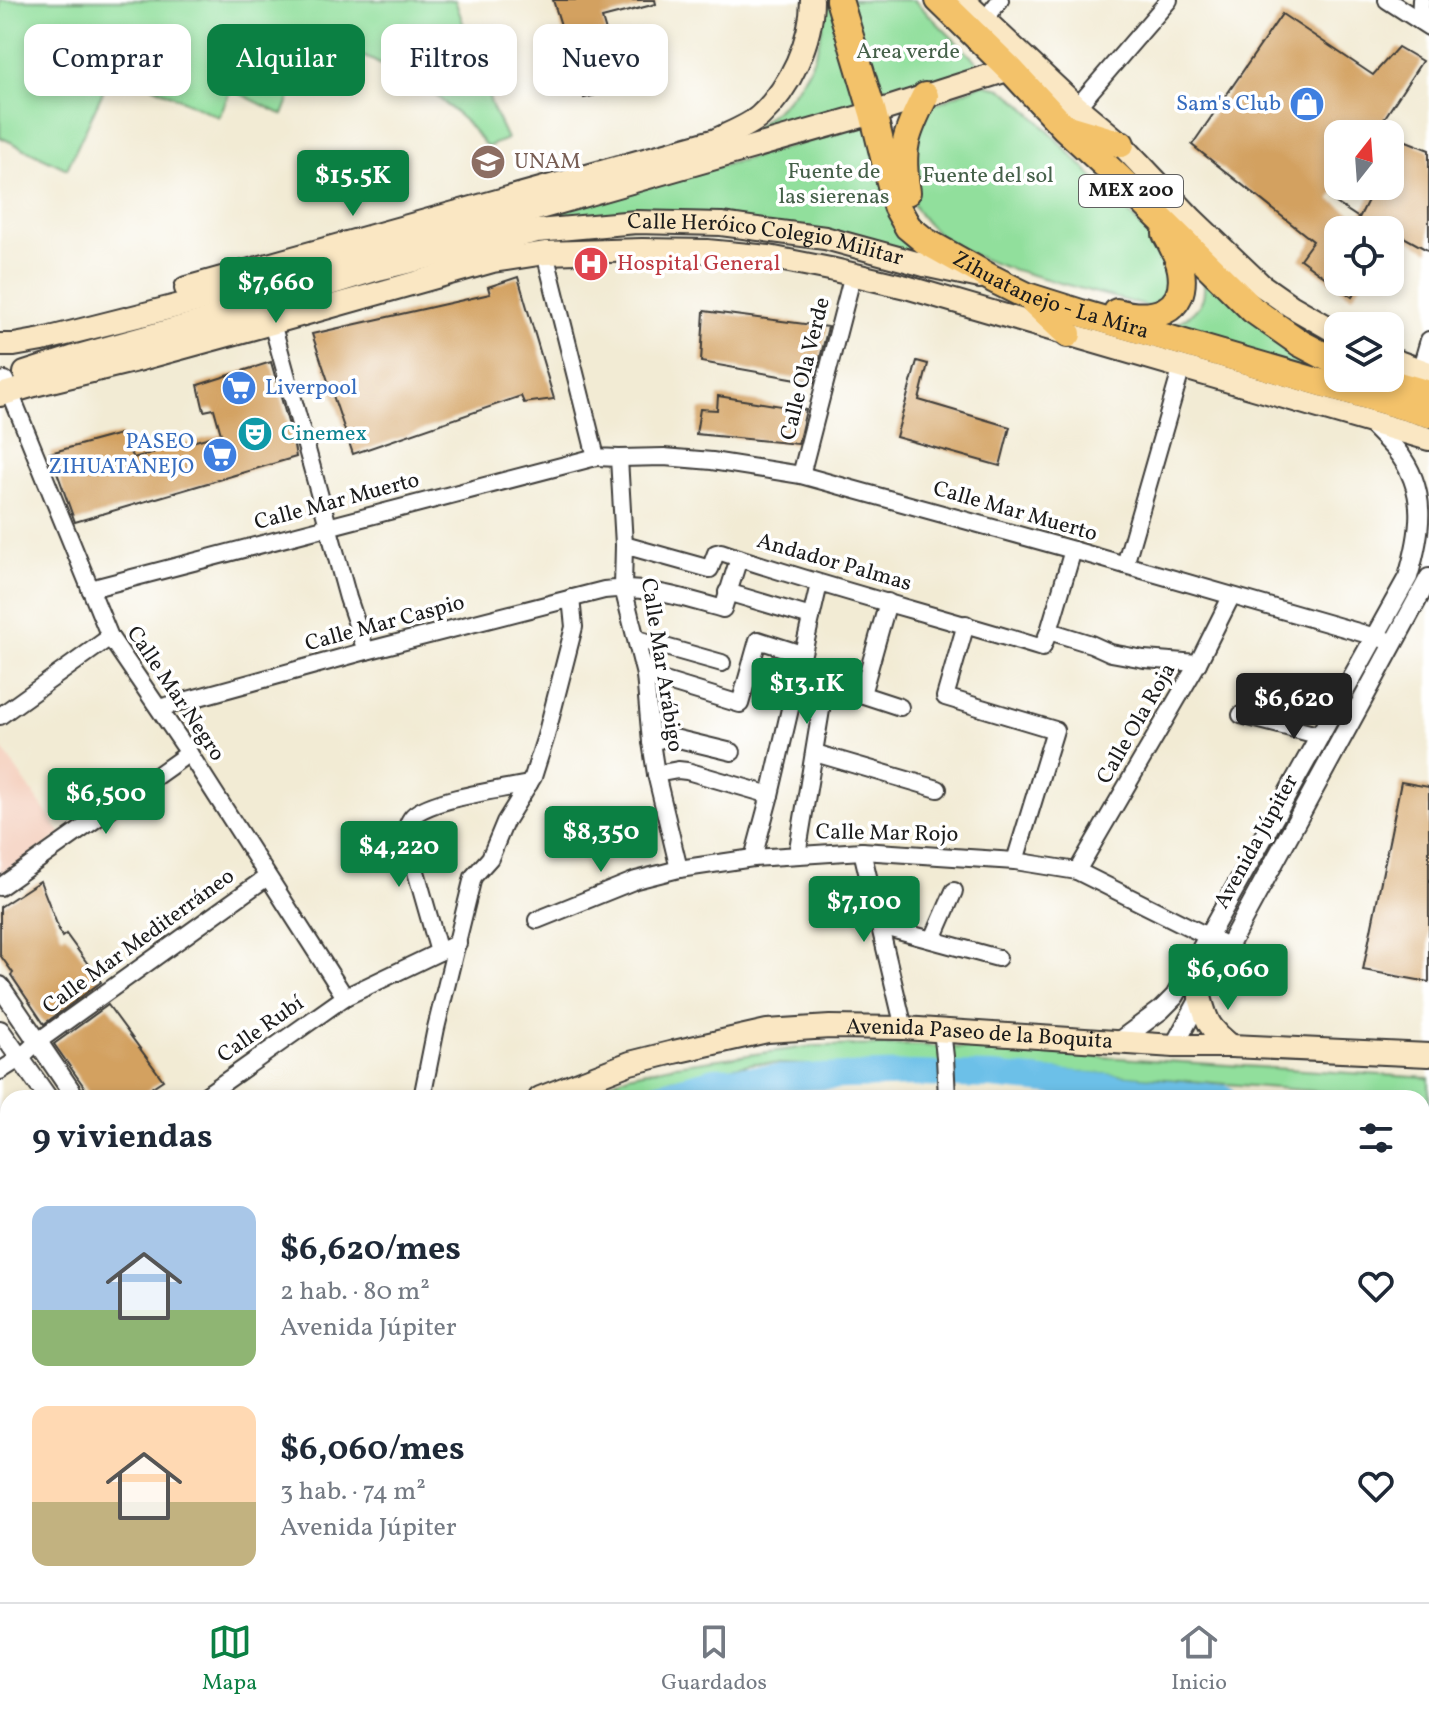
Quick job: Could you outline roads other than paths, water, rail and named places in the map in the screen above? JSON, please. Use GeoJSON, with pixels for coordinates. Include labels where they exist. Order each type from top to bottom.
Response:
{"type":"FeatureCollection","features":[{"type":"Feature","properties":{"kind":"highway","name":"Zihuatanejo - La Mira"},"geometry":{"type":"LineString","coordinates":[[839,0],[873,113],[896,206],[908,227],[925,241],[1027,296],[1429,414]]}},
{"type":"Feature","properties":{"kind":"highway","name":"MEX 200"},"geometry":{"type":"LineString","coordinates":[[939,0],[974,17],[1010,69],[1071,117],[1117,176],[1253,310],[1324,356]]}},
{"type":"Feature","properties":{"kind":"highway"},"geometry":{"type":"LineString","coordinates":[[925,96],[908,128],[902,164],[908,199],[925,241]]}},
{"type":"Feature","properties":{"kind":"highway"},"geometry":{"type":"LineString","coordinates":[[1071,117],[1121,144]]}},
{"type":"Feature","properties":{"kind":"highway"},"geometry":{"type":"LineString","coordinates":[[993,279],[1127,315],[1161,313],[1169,309],[1180,294],[1181,270],[1158,218]]}},
{"type":"Feature","properties":{"kind":"highway"},"geometry":{"type":"LineString","coordinates":[[1027,296],[1068,334]]}},
{"type":"Feature","properties":{"kind":"highway"},"geometry":{"type":"LineString","coordinates":[[1404,379],[1426,379]]}},
{"type":"Feature","properties":{"kind":"main road"},"geometry":{"type":"LineString","coordinates":[[0,345],[42,340],[339,265],[716,140],[758,118],[783,88],[802,50],[812,17],[812,0]]}},
{"type":"Feature","properties":{"kind":"main road"},"geometry":{"type":"LineString","coordinates":[[974,17],[1071,117]]}},
{"type":"Feature","properties":{"kind":"main road"},"geometry":{"type":"LineString","coordinates":[[0,336],[47,327],[520,204],[695,163],[873,113],[1010,69]]}},
{"type":"Feature","properties":{"kind":"main road"},"geometry":{"type":"LineString","coordinates":[[1121,144],[1192,219],[1261,285],[1324,325]]}},
{"type":"Feature","properties":{"kind":"main road","name":"Calle Heróico Colegio Militar"},"geometry":{"type":"LineString","coordinates":[[4,388],[81,355],[378,269],[537,231],[636,222],[721,224],[825,238],[924,265],[993,279]]}},
{"type":"Feature","properties":{"kind":"main road"},"geometry":{"type":"LineString","coordinates":[[4,388],[38,384],[141,359],[493,261],[545,253],[707,251],[769,257],[906,287],[1429,439]]}},
{"type":"Feature","properties":{"kind":"main road"},"geometry":{"type":"LineString","coordinates":[[378,269],[387,291]]}},
{"type":"Feature","properties":{"kind":"main road"},"geometry":{"type":"LineString","coordinates":[[1404,367],[1426,379]]}},
{"type":"Feature","properties":{"kind":"main road"},"geometry":{"type":"LineString","coordinates":[[1200,997],[1213,1032],[1231,1046]]}},
{"type":"Feature","properties":{"kind":"main road","name":"Avenida Paseo de la Boquita"},"geometry":{"type":"LineString","coordinates":[[561,1090],[630,1063],[767,1031],[830,1027],[942,1030],[1174,1046],[1429,1055]]}},
{"type":"Feature","properties":{"kind":"street"},"geometry":{"type":"LineString","coordinates":[[974,17],[1000,0]]}},
{"type":"Feature","properties":{"kind":"street"},"geometry":{"type":"LineString","coordinates":[[1071,117],[1169,0]]}},
{"type":"Feature","properties":{"kind":"street"},"geometry":{"type":"LineString","coordinates":[[1387,0],[1424,24]]}},
{"type":"Feature","properties":{"kind":"street"},"geometry":{"type":"LineString","coordinates":[[1421,0],[1424,24]]}},
{"type":"Feature","properties":{"kind":"street"},"geometry":{"type":"LineString","coordinates":[[545,253],[596,457],[619,458]]}},
{"type":"Feature","properties":{"kind":"street","name":"Calle Ola Verde"},"geometry":{"type":"LineString","coordinates":[[801,475],[853,274]]}},
{"type":"Feature","properties":{"kind":"street"},"geometry":{"type":"LineString","coordinates":[[272,323],[348,598],[366,651]]}},
{"type":"Feature","properties":{"kind":"street"},"geometry":{"type":"LineString","coordinates":[[1426,379],[1429,340]]}},
{"type":"Feature","properties":{"kind":"street"},"geometry":{"type":"LineString","coordinates":[[1125,565],[1182,367]]}},
{"type":"Feature","properties":{"kind":"street","name":"Calle Mar Negro"},"geometry":{"type":"LineString","coordinates":[[4,388],[110,637],[189,753],[345,997]]}},
{"type":"Feature","properties":{"kind":"street","name":"Avenida Júpiter"},"geometry":{"type":"LineString","coordinates":[[1174,1046],[1384,640],[1408,577],[1417,548],[1421,513],[1415,484],[1398,452],[1370,423]]}},
{"type":"Feature","properties":{"kind":"street","name":"Calle Mar Muerto"},"geometry":{"type":"LineString","coordinates":[[90,589],[596,457]]}},
{"type":"Feature","properties":{"kind":"street","name":"Calle Mar Muerto"},"geometry":{"type":"LineString","coordinates":[[619,458],[664,457],[712,461],[801,475],[1384,640]]}},
{"type":"Feature","properties":{"kind":"street","name":"Calle Mar Arábigo"},"geometry":{"type":"LineString","coordinates":[[619,458],[623,588],[645,675],[656,774],[679,869]]}},
{"type":"Feature","properties":{"kind":"street"},"geometry":{"type":"LineString","coordinates":[[1415,484],[1429,466]]}},
{"type":"Feature","properties":{"kind":"street","name":"Andador Palmas"},"geometry":{"type":"LineString","coordinates":[[624,545],[710,569],[716,553],[721,552],[819,584],[1042,648],[1049,631]]}},
{"type":"Feature","properties":{"kind":"street"},"geometry":{"type":"LineString","coordinates":[[1073,550],[1049,631],[1111,653],[1198,663]]}},
{"type":"Feature","properties":{"kind":"street"},"geometry":{"type":"LineString","coordinates":[[725,600],[739,558]]}},
{"type":"Feature","properties":{"kind":"street","name":"Avenida Júpiter"},"geometry":{"type":"LineString","coordinates":[[1118,1042],[1175,996],[1321,736],[1429,578]]}},
{"type":"Feature","properties":{"kind":"street"},"geometry":{"type":"LineString","coordinates":[[753,858],[819,584]]}},
{"type":"Feature","properties":{"kind":"street","name":"Calle Mar Caspio"},"geometry":{"type":"LineString","coordinates":[[159,708],[604,590],[653,590],[811,617]]}},
{"type":"Feature","properties":{"kind":"street"},"geometry":{"type":"LineString","coordinates":[[424,1090],[473,877],[490,858],[505,822],[533,777],[574,627],[576,597]]}},
{"type":"Feature","properties":{"kind":"street","name":"Calle Ola Roja"},"geometry":{"type":"LineString","coordinates":[[1077,871],[1198,663],[1231,597]]}},
{"type":"Feature","properties":{"kind":"street"},"geometry":{"type":"LineString","coordinates":[[862,694],[888,602]]}},
{"type":"Feature","properties":{"kind":"street"},"geometry":{"type":"LineString","coordinates":[[966,624],[945,697],[1055,730],[1015,861]]}},
{"type":"Feature","properties":{"kind":"street"},"geometry":{"type":"LineString","coordinates":[[0,716],[110,637]]}},
{"type":"Feature","properties":{"kind":"street"},"geometry":{"type":"LineString","coordinates":[[637,639],[722,663]]}},
{"type":"Feature","properties":{"kind":"street"},"geometry":{"type":"LineString","coordinates":[[645,675],[740,704],[758,640],[802,654]]}},
{"type":"Feature","properties":{"kind":"street"},"geometry":{"type":"LineString","coordinates":[[799,674],[900,707]]}},
{"type":"Feature","properties":{"kind":"street"},"geometry":{"type":"LineString","coordinates":[[794,695],[812,701],[821,710],[797,855]]}},
{"type":"Feature","properties":{"kind":"street"},"geometry":{"type":"LineString","coordinates":[[1241,715],[1321,736]]}},
{"type":"Feature","properties":{"kind":"street"},"geometry":{"type":"LineString","coordinates":[[651,742],[670,737],[732,752]]}},
{"type":"Feature","properties":{"kind":"street"},"geometry":{"type":"LineString","coordinates":[[0,887],[189,753]]}},
{"type":"Feature","properties":{"kind":"street"},"geometry":{"type":"LineString","coordinates":[[815,753],[938,789]]}},
{"type":"Feature","properties":{"kind":"street"},"geometry":{"type":"LineString","coordinates":[[656,774],[687,771],[770,795]]}},
{"type":"Feature","properties":{"kind":"street"},"geometry":{"type":"LineString","coordinates":[[439,952],[405,833],[408,822],[432,804],[529,784]]}},
{"type":"Feature","properties":{"kind":"street"},"geometry":{"type":"LineString","coordinates":[[862,851],[904,1028]]}},
{"type":"Feature","properties":{"kind":"street","name":"Calle Mar Rojo"},"geometry":{"type":"LineString","coordinates":[[537,920],[636,880],[679,869],[753,858],[862,851],[1015,861],[1077,871],[1227,946]]}},
{"type":"Feature","properties":{"kind":"street","name":"Calle Mar Mediterráneo"},"geometry":{"type":"LineString","coordinates":[[0,1071],[267,877]]}},
{"type":"Feature","properties":{"kind":"street"},"geometry":{"type":"LineString","coordinates":[[933,939],[954,891]]}},
{"type":"Feature","properties":{"kind":"street"},"geometry":{"type":"LineString","coordinates":[[880,926],[998,958]]}},
{"type":"Feature","properties":{"kind":"street"},"geometry":{"type":"LineString","coordinates":[[345,997],[458,943]]}},
{"type":"Feature","properties":{"kind":"street"},"geometry":{"type":"LineString","coordinates":[[0,986],[70,1090]]}},
{"type":"Feature","properties":{"kind":"street","name":"Calle Rubí"},"geometry":{"type":"LineString","coordinates":[[213,1090],[345,997]]}},
{"type":"Feature","properties":{"kind":"street"},"geometry":{"type":"LineString","coordinates":[[0,1030],[42,1090]]}},
{"type":"Feature","properties":{"kind":"street"},"geometry":{"type":"LineString","coordinates":[[942,1030],[947,1090]]}},
{"type":"Feature","properties":{"kind":"waterway"},"geometry":{"type":"LineString","coordinates":[[678,1090],[715,1080],[914,1074],[992,1076],[1139,1090]]}},
{"type":"Feature","properties":{"kind":"place","name":"Sam's Club"},"geometry":{"type":"Point","coordinates":[1307,104]}},
{"type":"Feature","properties":{"kind":"place","name":"UNAM"},"geometry":{"type":"Point","coordinates":[488,162]}},
{"type":"Feature","properties":{"kind":"place","name":"Hospital General"},"geometry":{"type":"Point","coordinates":[591,264]}},
{"type":"Feature","properties":{"kind":"place","name":"Liverpool"},"geometry":{"type":"Point","coordinates":[239,388]}},
{"type":"Feature","properties":{"kind":"place","name":"Cinemex"},"geometry":{"type":"Point","coordinates":[255,434]}},
{"type":"Feature","properties":{"kind":"place","name":"PASEO ZIHUATANEJO"},"geometry":{"type":"Point","coordinates":[220,455]}},
{"type":"Feature","properties":{"kind":"park label","name":"Area verde"},"geometry":{"type":"Point","coordinates":[908,52]}},
{"type":"Feature","properties":{"kind":"park label","name":"Fuente del sol"},"geometry":{"type":"Point","coordinates":[988,176]}},
{"type":"Feature","properties":{"kind":"park label","name":"Fuente de las sierenas"},"geometry":{"type":"Point","coordinates":[834,184]}}]}
